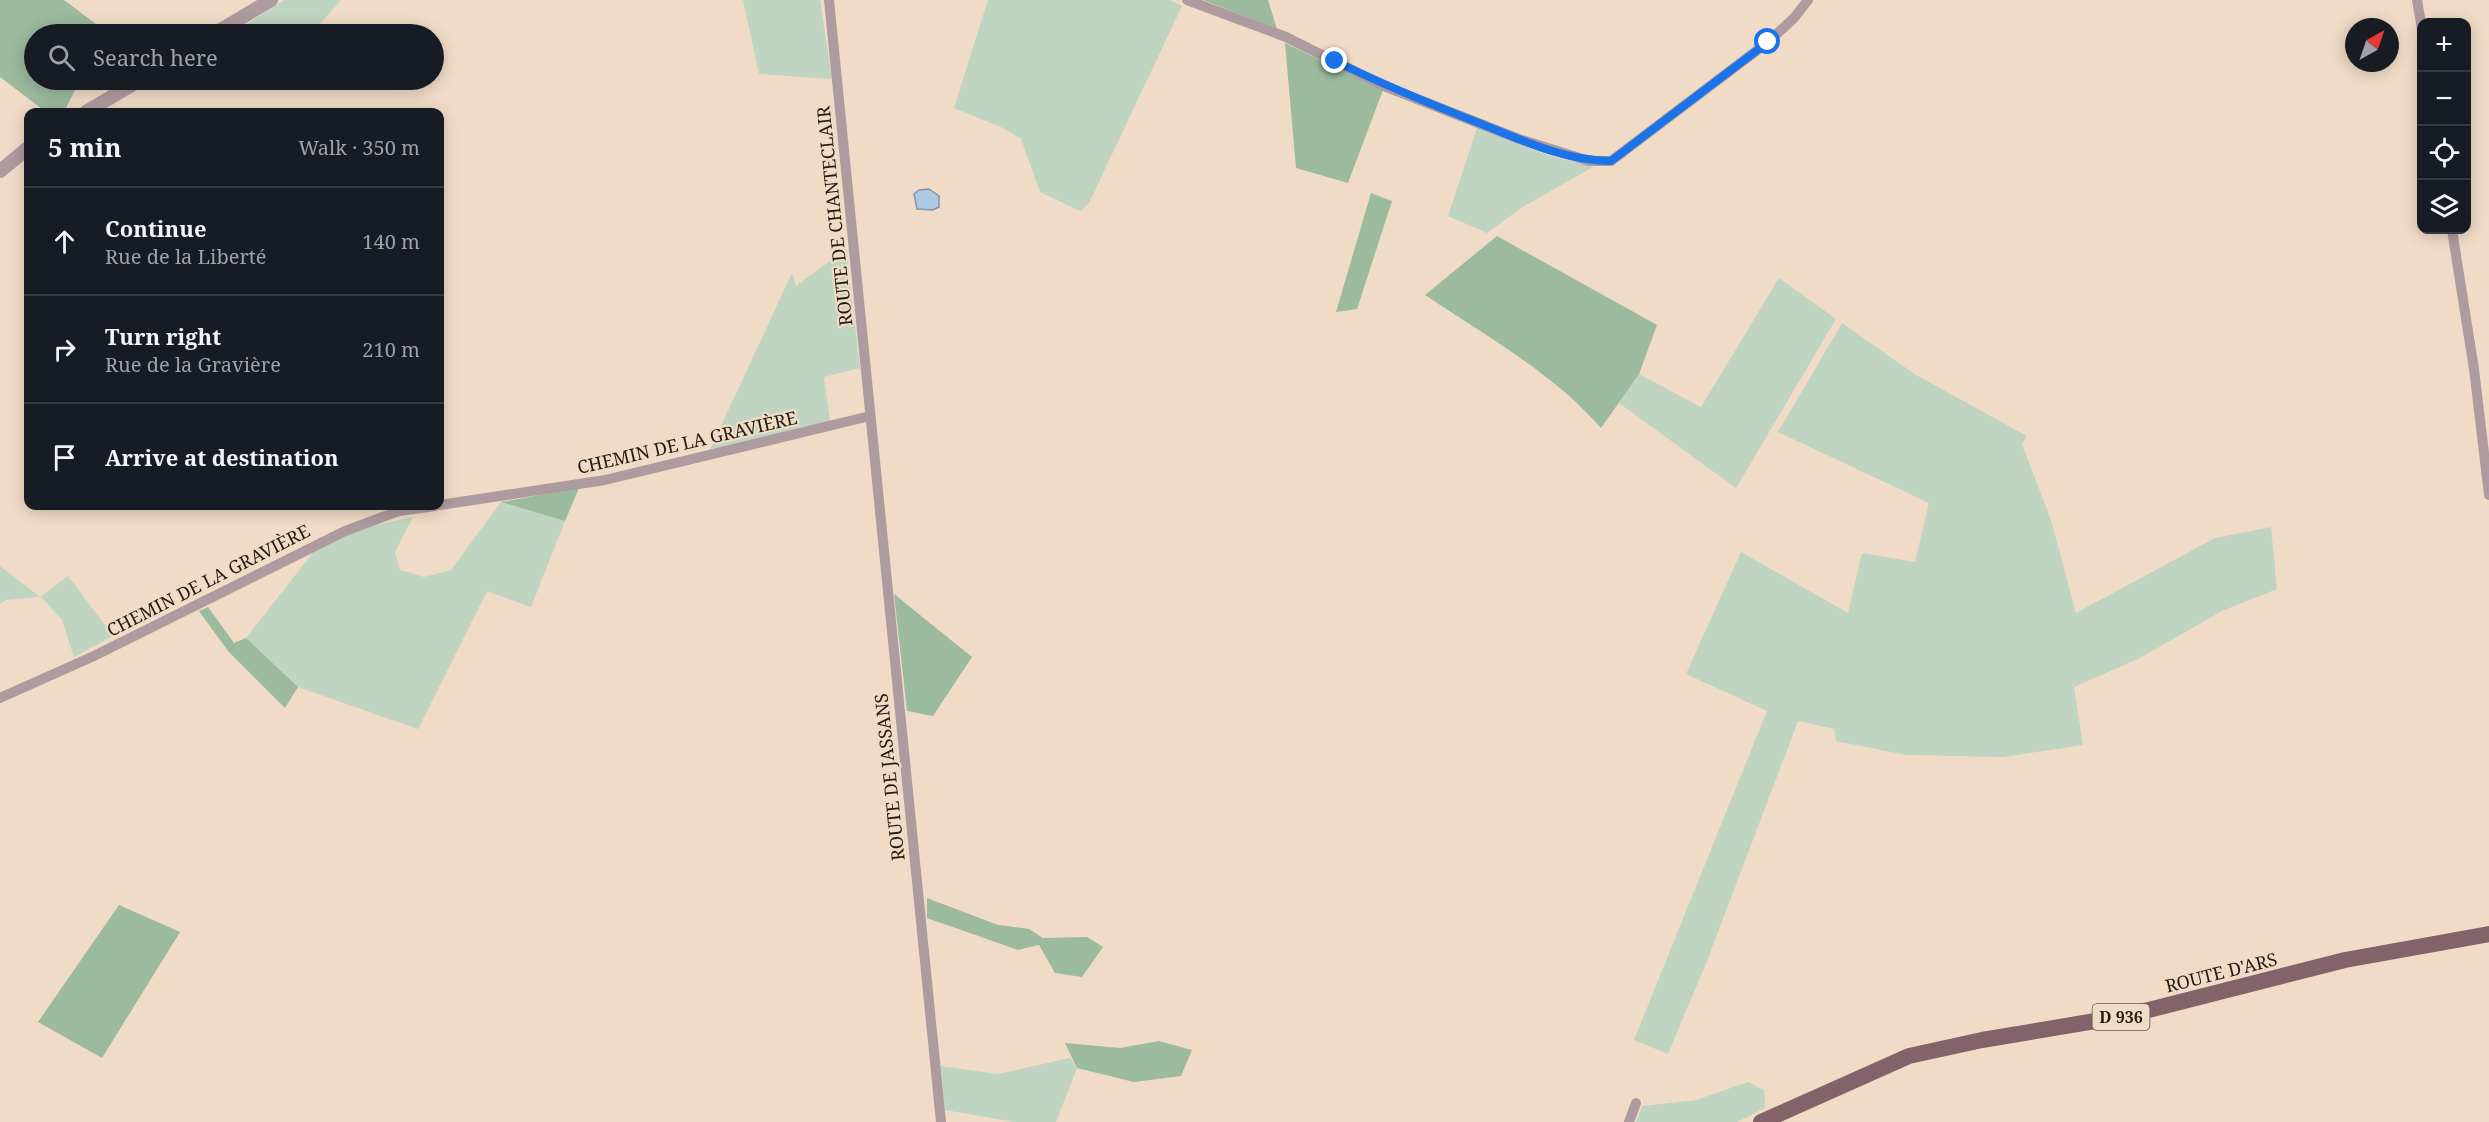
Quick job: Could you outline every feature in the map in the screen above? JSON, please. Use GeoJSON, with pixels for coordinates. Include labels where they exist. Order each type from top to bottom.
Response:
{"type":"FeatureCollection","features":[{"type":"Feature","properties":{"kind":"main road","name":"ROUTE D'ARS"},"geometry":{"type":"LineString","coordinates":[[1761,1122],[1909,1056],[1982,1040],[2125,1016],[2345,960],[2489,934]]}},
{"type":"Feature","properties":{"kind":"street"},"geometry":{"type":"LineString","coordinates":[[231,24],[271,0]]}},
{"type":"Feature","properties":{"kind":"street","name":"ROUTE DE CHANTECLAIR"},"geometry":{"type":"LineString","coordinates":[[829,0],[871,428]]}},
{"type":"Feature","properties":{"kind":"street"},"geometry":{"type":"LineString","coordinates":[[1187,0],[1286,37],[1384,86],[1519,139],[1588,161],[1611,161],[1768,42],[1794,18],[1808,0]]}},
{"type":"Feature","properties":{"kind":"street"},"geometry":{"type":"LineString","coordinates":[[2417,0],[2419,18]]}},
{"type":"Feature","properties":{"kind":"street"},"geometry":{"type":"LineString","coordinates":[[93,108],[123,90]]}},
{"type":"Feature","properties":{"kind":"street"},"geometry":{"type":"LineString","coordinates":[[0,171],[24,151]]}},
{"type":"Feature","properties":{"kind":"street"},"geometry":{"type":"LineString","coordinates":[[2453,234],[2474,369],[2489,495]]}},
{"type":"Feature","properties":{"kind":"street","name":"CHEMIN DE LA GRAVIÈRE"},"geometry":{"type":"LineString","coordinates":[[444,504],[605,480],[870,416]]}},
{"type":"Feature","properties":{"kind":"street","name":"ROUTE DE JASSANS"},"geometry":{"type":"LineString","coordinates":[[871,428],[941,1122]]}},
{"type":"Feature","properties":{"kind":"street","name":"CHEMIN DE LA GRAVIÈRE"},"geometry":{"type":"LineString","coordinates":[[0,698],[105,651],[345,531],[406,510]]}},
{"type":"Feature","properties":{"kind":"street"},"geometry":{"type":"LineString","coordinates":[[1629,1122],[1636,1103]]}},
{"type":"Feature","properties":{"kind":"green space"},"geometry":{"type":"Polygon","coordinates":[[[0,0],[64,0],[96,24],[24,24],[24,90],[75,90],[66,108],[41,108],[0,77],[0,0]]]}},
{"type":"Feature","properties":{"kind":"green space"},"geometry":{"type":"Polygon","coordinates":[[[284,0],[341,0],[320,24],[247,24],[284,0]]]}},
{"type":"Feature","properties":{"kind":"green space"},"geometry":{"type":"Polygon","coordinates":[[[743,0],[820,0],[832,79],[759,74],[743,0]]]}},
{"type":"Feature","properties":{"kind":"green space"},"geometry":{"type":"Polygon","coordinates":[[[988,0],[1170,0],[1182,6],[1089,203],[1080,211],[1040,192],[1021,139],[1001,127],[954,108],[988,0]]]}},
{"type":"Feature","properties":{"kind":"green space"},"geometry":{"type":"Polygon","coordinates":[[[1203,0],[1268,0],[1277,29],[1203,0]]]}},
{"type":"Feature","properties":{"kind":"green space"},"geometry":{"type":"Polygon","coordinates":[[[1285,43],[1383,90],[1348,183],[1296,168],[1285,43]]]}},
{"type":"Feature","properties":{"kind":"green space"},"geometry":{"type":"Polygon","coordinates":[[[1477,128],[1547,155],[1593,167],[1521,208],[1487,233],[1448,216],[1477,128]]]}},
{"type":"Feature","properties":{"kind":"green space"},"geometry":{"type":"Polygon","coordinates":[[[1371,193],[1392,201],[1357,309],[1336,312],[1371,193]]]}},
{"type":"Feature","properties":{"kind":"green space"},"geometry":{"type":"Polygon","coordinates":[[[1497,236],[1657,325],[1639,374],[1601,428],[1582,408],[1540,373],[1425,295],[1497,236]]]}},
{"type":"Feature","properties":{"kind":"green space"},"geometry":{"type":"Polygon","coordinates":[[[846,249],[860,368],[824,377],[830,422],[708,454],[792,273],[796,286],[846,249]]]}},
{"type":"Feature","properties":{"kind":"green space"},"geometry":{"type":"Polygon","coordinates":[[[1779,278],[1836,319],[1736,488],[1619,403],[1639,374],[1701,407],[1779,278]]]}},
{"type":"Feature","properties":{"kind":"green space"},"geometry":{"type":"Polygon","coordinates":[[[1842,323],[1916,375],[2027,436],[2022,444],[2051,520],[2076,613],[2215,538],[2271,527],[2277,589],[2222,611],[2140,658],[2074,687],[2083,745],[2003,757],[1906,755],[1836,741],[1834,729],[1798,721],[1707,961],[1668,1054],[1634,1040],[1767,711],[1686,674],[1741,552],[1848,613],[1862,553],[1915,562],[1929,503],[1778,432],[1842,323]]]}},
{"type":"Feature","properties":{"kind":"green space"},"geometry":{"type":"Polygon","coordinates":[[[579,488],[565,521],[501,502],[579,488]]]}},
{"type":"Feature","properties":{"kind":"green space"},"geometry":{"type":"Polygon","coordinates":[[[501,502],[565,521],[531,607],[487,591],[418,729],[298,687],[246,638],[315,550],[363,528],[413,517],[395,552],[400,570],[424,577],[451,570],[501,502]]]}},
{"type":"Feature","properties":{"kind":"green space"},"geometry":{"type":"Polygon","coordinates":[[[0,566],[40,597],[68,576],[113,636],[74,657],[62,620],[41,597],[6,600],[0,604],[0,566]]]}},
{"type":"Feature","properties":{"kind":"green space"},"geometry":{"type":"Polygon","coordinates":[[[894,594],[972,657],[933,716],[907,711],[894,594]]]}},
{"type":"Feature","properties":{"kind":"green space"},"geometry":{"type":"Polygon","coordinates":[[[208,607],[234,643],[246,638],[298,687],[285,708],[228,651],[199,611],[208,607]]]}},
{"type":"Feature","properties":{"kind":"green space"},"geometry":{"type":"Polygon","coordinates":[[[927,898],[998,925],[1029,929],[1043,938],[1087,937],[1103,947],[1082,977],[1055,973],[1039,945],[1018,950],[927,918],[927,898]]]}},
{"type":"Feature","properties":{"kind":"green space"},"geometry":{"type":"Polygon","coordinates":[[[119,905],[180,932],[102,1058],[38,1022],[119,905]]]}},
{"type":"Feature","properties":{"kind":"green space"},"geometry":{"type":"Polygon","coordinates":[[[1159,1041],[1192,1050],[1181,1076],[1134,1082],[1077,1068],[1065,1043],[1120,1048],[1159,1041]]]}},
{"type":"Feature","properties":{"kind":"green space"},"geometry":{"type":"Polygon","coordinates":[[[1070,1058],[1077,1068],[1056,1122],[1014,1122],[945,1110],[941,1066],[998,1074],[1070,1058]]]}},
{"type":"Feature","properties":{"kind":"green space"},"geometry":{"type":"Polygon","coordinates":[[[1748,1082],[1764,1090],[1765,1108],[1737,1122],[1636,1122],[1642,1106],[1696,1100],[1748,1082]]]}},
{"type":"Feature","properties":{"kind":"water"},"geometry":{"type":"Polygon","coordinates":[[[929,189],[939,196],[939,207],[933,210],[917,209],[914,194],[919,190],[929,189]]]}},
{"type":"Feature","properties":{"kind":"route"},"geometry":{"type":"LineString","coordinates":[[1335,61],[1384,86],[1519,139],[1588,161],[1611,161],[1768,42]]}}]}
